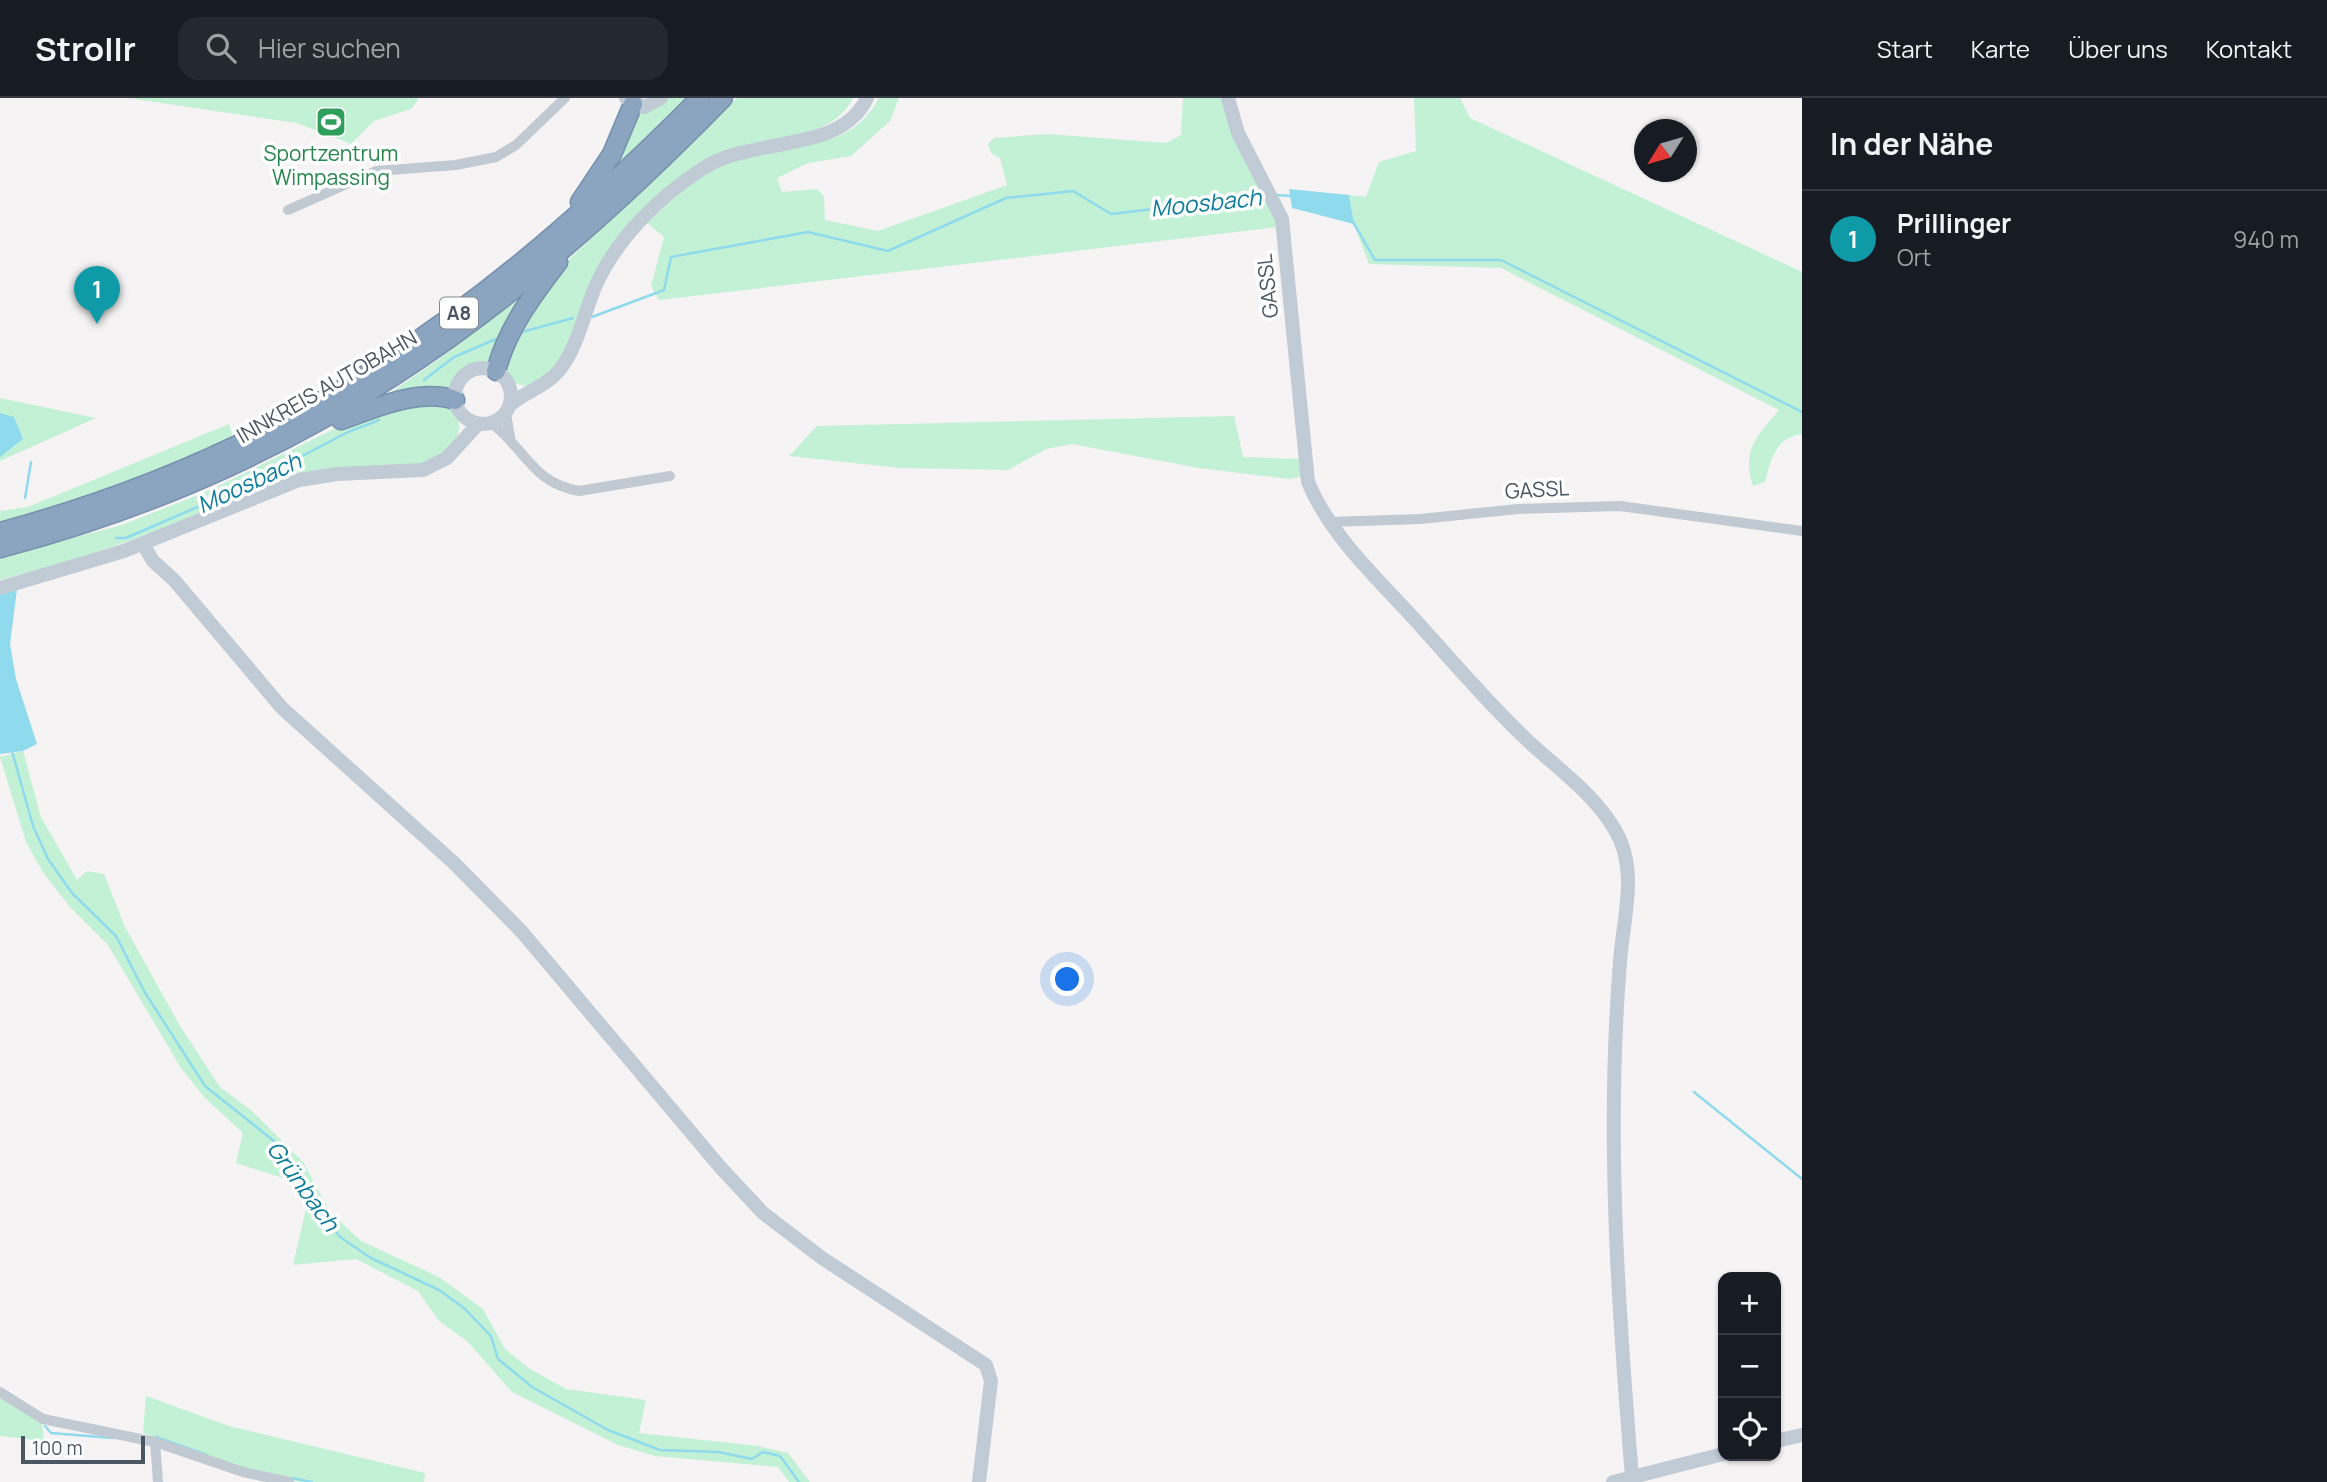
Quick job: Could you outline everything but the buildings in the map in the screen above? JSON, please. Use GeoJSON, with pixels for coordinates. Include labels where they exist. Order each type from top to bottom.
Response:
{"type":"FeatureCollection","features":[{"type":"Feature","properties":{"kind":"highway","name":"INNKREIS AUTOBAHN"},"geometry":{"type":"LineString","coordinates":[[0,532],[154,484],[232,450],[321,405],[425,339],[560,230],[700,98]]}},
{"type":"Feature","properties":{"kind":"highway","name":"INNKREIS AUTOBAHN"},"geometry":{"type":"LineString","coordinates":[[0,548],[99,520],[161,498],[214,476],[304,432],[434,351],[489,311],[579,235],[723,98]]}},
{"type":"Feature","properties":{"kind":"highway"},"geometry":{"type":"LineString","coordinates":[[560,230],[612,154],[629,101]]}},
{"type":"Feature","properties":{"kind":"highway"},"geometry":{"type":"LineString","coordinates":[[496,371],[501,351],[525,305],[579,235]]}},
{"type":"Feature","properties":{"kind":"highway"},"geometry":{"type":"LineString","coordinates":[[304,432],[391,403],[437,397],[459,408]]}},
{"type":"Feature","properties":{"kind":"street"},"geometry":{"type":"LineString","coordinates":[[288,211],[376,172],[456,165],[496,157],[516,145],[565,98]]}},
{"type":"Feature","properties":{"kind":"street"},"geometry":{"type":"LineString","coordinates":[[629,101],[651,106],[661,98]]}},
{"type":"Feature","properties":{"kind":"street"},"geometry":{"type":"LineString","coordinates":[[0,588],[143,544],[299,480],[337,474],[423,470],[447,458],[462,439],[554,377],[562,367],[596,286],[614,252],[637,225],[675,190],[712,162],[740,151],[835,131],[852,119],[867,98]]}},
{"type":"Feature","properties":{"kind":"street","name":"GASSL"},"geometry":{"type":"LineString","coordinates":[[1228,98],[1238,133],[1282,219],[1308,482],[1329,522],[1420,519],[1518,509],[1620,506],[1802,531]]}},
{"type":"Feature","properties":{"kind":"street"},"geometry":{"type":"LineString","coordinates":[[462,439],[456,387],[466,374],[481,368],[496,371],[510,387],[531,390]]}},
{"type":"Feature","properties":{"kind":"street"},"geometry":{"type":"LineString","coordinates":[[510,387],[510,437]]}},
{"type":"Feature","properties":{"kind":"street"},"geometry":{"type":"LineString","coordinates":[[459,408],[510,437],[536,472],[568,489],[579,491],[670,476]]}},
{"type":"Feature","properties":{"kind":"street"},"geometry":{"type":"LineString","coordinates":[[1329,522],[1509,723],[1598,808],[1615,829],[1624,850],[1628,898],[1615,1034],[1615,1242],[1633,1480]]}},
{"type":"Feature","properties":{"kind":"street"},"geometry":{"type":"LineString","coordinates":[[143,544],[153,561],[174,580],[282,708],[454,863],[514,924],[763,1213],[800,1243],[986,1365],[991,1381],[979,1482]]}},
{"type":"Feature","properties":{"kind":"street"},"geometry":{"type":"LineString","coordinates":[[0,1392],[43,1419],[155,1442],[243,1472],[289,1482]]}},
{"type":"Feature","properties":{"kind":"street"},"geometry":{"type":"LineString","coordinates":[[1781,1440],[1802,1435]]}},
{"type":"Feature","properties":{"kind":"street"},"geometry":{"type":"LineString","coordinates":[[155,1442],[158,1482]]}},
{"type":"Feature","properties":{"kind":"street"},"geometry":{"type":"LineString","coordinates":[[1613,1482],[1633,1480],[1718,1455]]}},
{"type":"Feature","properties":{"kind":"green space","name":"Sportzentrum Wimpassing"},"geometry":{"type":"Polygon","coordinates":[[[128,98],[419,98],[411,109],[374,121],[351,144],[297,123],[128,98]]]}},
{"type":"Feature","properties":{"kind":"green space"},"geometry":{"type":"Polygon","coordinates":[[[666,98],[686,98],[609,173],[637,110],[666,98]]]}},
{"type":"Feature","properties":{"kind":"green space"},"geometry":{"type":"Polygon","coordinates":[[[737,98],[853,98],[842,113],[827,124],[791,136],[731,149],[714,156],[664,193],[639,215],[571,344],[554,367],[537,382],[521,385],[511,379],[503,362],[555,273],[737,98]]]}},
{"type":"Feature","properties":{"kind":"green space"},"geometry":{"type":"Polygon","coordinates":[[[879,98],[899,98],[890,121],[851,156],[808,163],[777,178],[782,192],[817,189],[824,196],[825,220],[878,231],[1007,185],[1000,158],[991,153],[988,144],[994,138],[1047,134],[1166,143],[1181,135],[1183,98],[1224,98],[1279,227],[659,300],[651,286],[664,237],[647,223],[687,187],[720,164],[753,153],[814,144],[833,138],[850,130],[866,117],[879,98]]]}},
{"type":"Feature","properties":{"kind":"green space"},"geometry":{"type":"Polygon","coordinates":[[[1414,98],[1460,98],[1470,118],[1802,272],[1802,434],[1793,436],[1780,445],[1772,458],[1765,482],[1753,486],[1750,453],[1758,436],[1779,410],[1501,268],[1369,264],[1354,224],[1349,195],[1366,197],[1379,162],[1416,151],[1414,98]]]}},
{"type":"Feature","properties":{"kind":"green space"},"geometry":{"type":"Polygon","coordinates":[[[533,285],[493,365],[468,368],[459,375],[452,387],[384,397],[435,362],[533,285]]]}},
{"type":"Feature","properties":{"kind":"green space"},"geometry":{"type":"Polygon","coordinates":[[[0,398],[96,418],[0,461],[0,398]]]}},
{"type":"Feature","properties":{"kind":"green space"},"geometry":{"type":"Polygon","coordinates":[[[438,399],[450,402],[455,410],[458,433],[451,446],[424,464],[397,468],[341,467],[315,472],[136,539],[0,580],[0,557],[122,525],[208,491],[334,429],[386,408],[425,406],[438,399]]]}},
{"type":"Feature","properties":{"kind":"green space"},"geometry":{"type":"Polygon","coordinates":[[[1234,416],[1243,457],[1301,459],[1304,476],[1289,479],[1199,468],[1072,444],[1046,449],[1008,470],[900,468],[789,456],[817,426],[1234,416]]]}},
{"type":"Feature","properties":{"kind":"green space"},"geometry":{"type":"Polygon","coordinates":[[[229,424],[233,439],[205,451],[90,496],[0,522],[0,511],[28,507],[229,424]]]}},
{"type":"Feature","properties":{"kind":"green space"},"geometry":{"type":"Polygon","coordinates":[[[23,751],[41,817],[77,880],[87,871],[104,874],[125,927],[180,1026],[220,1087],[252,1111],[303,1162],[330,1212],[361,1241],[439,1277],[483,1309],[505,1349],[530,1369],[566,1389],[646,1400],[639,1433],[758,1446],[788,1453],[810,1482],[789,1482],[778,1467],[655,1456],[618,1445],[512,1392],[468,1342],[439,1321],[418,1291],[356,1259],[293,1265],[308,1200],[286,1179],[236,1163],[243,1133],[204,1097],[181,1068],[108,945],[71,908],[44,874],[26,842],[0,757],[23,751]]]}},
{"type":"Feature","properties":{"kind":"green space"},"geometry":{"type":"Polygon","coordinates":[[[146,1396],[229,1426],[425,1473],[424,1482],[300,1482],[243,1471],[143,1433],[146,1396]]]}},
{"type":"Feature","properties":{"kind":"green space"},"geometry":{"type":"Polygon","coordinates":[[[0,1397],[42,1422],[44,1441],[0,1436],[0,1397]]]}},
{"type":"Feature","properties":{"kind":"water"},"geometry":{"type":"Polygon","coordinates":[[[1289,189],[1349,195],[1354,224],[1292,208],[1289,189]]]}},
{"type":"Feature","properties":{"kind":"water"},"geometry":{"type":"Polygon","coordinates":[[[0,413],[14,417],[23,439],[0,457],[0,413]]]}},
{"type":"Feature","properties":{"kind":"water"},"geometry":{"type":"Polygon","coordinates":[[[17,589],[10,644],[16,679],[37,744],[23,751],[0,754],[0,594],[17,589]]]}},
{"type":"Feature","properties":{"kind":"waterway","name":"Moosbach"},"geometry":{"type":"LineString","coordinates":[[592,317],[664,290],[671,257],[808,232],[888,251],[1006,198],[1073,191],[1111,214],[1265,196]]}},
{"type":"Feature","properties":{"kind":"waterway","name":"Moosbach"},"geometry":{"type":"LineString","coordinates":[[1275,195],[1293,196]]}},
{"type":"Feature","properties":{"kind":"waterway","name":"Moosbach"},"geometry":{"type":"LineString","coordinates":[[1353,222],[1375,260],[1501,260],[1802,412]]}},
{"type":"Feature","properties":{"kind":"waterway","name":"Moosbach"},"geometry":{"type":"LineString","coordinates":[[522,332],[573,318]]}},
{"type":"Feature","properties":{"kind":"waterway","name":"Moosbach"},"geometry":{"type":"LineString","coordinates":[[424,380],[454,357],[496,339]]}},
{"type":"Feature","properties":{"kind":"waterway","name":"Moosbach"},"geometry":{"type":"LineString","coordinates":[[116,538],[126,538],[241,488],[348,432],[379,420]]}},
{"type":"Feature","properties":{"kind":"waterway"},"geometry":{"type":"LineString","coordinates":[[25,498],[31,462]]}},
{"type":"Feature","properties":{"kind":"waterway","name":"Grünbach"},"geometry":{"type":"LineString","coordinates":[[12,751],[33,826],[48,859],[72,893],[116,936],[144,991],[205,1086],[274,1141],[296,1167],[315,1206],[340,1237],[371,1258],[439,1290],[464,1308],[491,1336],[498,1359],[532,1387],[608,1430],[660,1450],[718,1452],[752,1459],[763,1452],[780,1456],[799,1482]]}},
{"type":"Feature","properties":{"kind":"waterway"},"geometry":{"type":"LineString","coordinates":[[1694,1092],[1802,1179]]}},
{"type":"Feature","properties":{"kind":"waterway"},"geometry":{"type":"LineString","coordinates":[[45,1426],[51,1433],[113,1438]]}},
{"type":"Feature","properties":{"kind":"waterway"},"geometry":{"type":"LineString","coordinates":[[156,1437],[207,1455]]}},
{"type":"Feature","properties":{"kind":"waterway"},"geometry":{"type":"LineString","coordinates":[[291,1478],[312,1482]]}},
{"type":"Feature","properties":{"kind":"place","name":"Sportzentrum Wimpassing"},"geometry":{"type":"Point","coordinates":[331,122]}},
{"type":"Feature","properties":{"kind":"place","name":"Prillinger"},"geometry":{"type":"Point","coordinates":[97,324]}}]}
